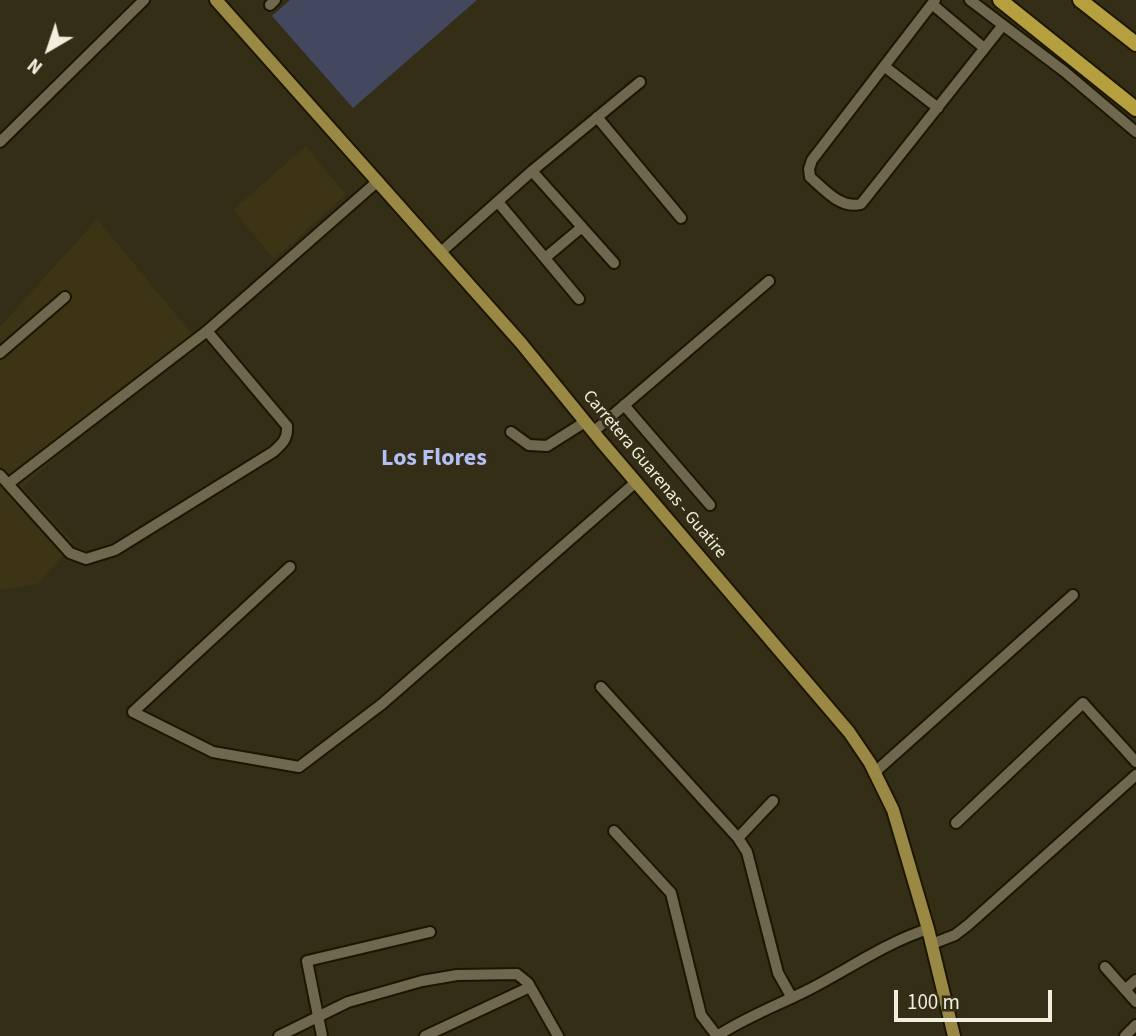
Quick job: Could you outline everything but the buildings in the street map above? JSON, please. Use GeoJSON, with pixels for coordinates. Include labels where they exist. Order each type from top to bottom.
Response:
{"type":"FeatureCollection","features":[{"type":"Feature","properties":{"kind":"highway"},"geometry":{"type":"LineString","coordinates":[[1000,0],[1136,108]]}},
{"type":"Feature","properties":{"kind":"highway"},"geometry":{"type":"LineString","coordinates":[[1080,0],[1136,44]]}},
{"type":"Feature","properties":{"kind":"main road","name":"Carretera Guarenas - Guatire"},"geometry":{"type":"LineString","coordinates":[[216,0],[521,344],[849,732],[875,772],[893,810],[928,929],[954,1036]]}},
{"type":"Feature","properties":{"kind":"street"},"geometry":{"type":"LineString","coordinates":[[0,142],[144,0]]}},
{"type":"Feature","properties":{"kind":"street"},"geometry":{"type":"LineString","coordinates":[[970,0],[1065,72],[1136,132]]}},
{"type":"Feature","properties":{"kind":"street"},"geometry":{"type":"LineString","coordinates":[[984,48],[934,2],[812,160],[810,177],[844,205],[861,204],[1003,25]]}},
{"type":"Feature","properties":{"kind":"street"},"geometry":{"type":"LineString","coordinates":[[884,66],[938,107]]}},
{"type":"Feature","properties":{"kind":"street"},"geometry":{"type":"LineString","coordinates":[[441,252],[532,171],[640,82]]}},
{"type":"Feature","properties":{"kind":"street"},"geometry":{"type":"LineString","coordinates":[[597,117],[681,218]]}},
{"type":"Feature","properties":{"kind":"street"},"geometry":{"type":"LineString","coordinates":[[532,171],[614,263]]}},
{"type":"Feature","properties":{"kind":"street"},"geometry":{"type":"LineString","coordinates":[[207,331],[288,426],[284,442],[273,452],[115,550],[86,558],[70,553],[4,480],[207,331],[378,181]]}},
{"type":"Feature","properties":{"kind":"street"},"geometry":{"type":"LineString","coordinates":[[498,202],[579,299]]}},
{"type":"Feature","properties":{"kind":"street"},"geometry":{"type":"LineString","coordinates":[[545,258],[582,227]]}},
{"type":"Feature","properties":{"kind":"street"},"geometry":{"type":"LineString","coordinates":[[511,432],[528,445],[547,446],[589,427],[624,405],[769,281]]}},
{"type":"Feature","properties":{"kind":"street"},"geometry":{"type":"LineString","coordinates":[[0,353],[65,297]]}},
{"type":"Feature","properties":{"kind":"street"},"geometry":{"type":"LineString","coordinates":[[624,405],[710,505]]}},
{"type":"Feature","properties":{"kind":"street"},"geometry":{"type":"LineString","coordinates":[[290,567],[133,712],[213,752],[299,766],[382,704],[636,482]]}},
{"type":"Feature","properties":{"kind":"street"},"geometry":{"type":"LineString","coordinates":[[875,772],[1073,595]]}},
{"type":"Feature","properties":{"kind":"street"},"geometry":{"type":"LineString","coordinates":[[601,687],[738,838],[747,852],[778,973],[792,998]]}},
{"type":"Feature","properties":{"kind":"street"},"geometry":{"type":"LineString","coordinates":[[956,823],[1083,703],[1136,761]]}},
{"type":"Feature","properties":{"kind":"street"},"geometry":{"type":"LineString","coordinates":[[932,944],[955,935],[968,925],[1136,775]]}},
{"type":"Feature","properties":{"kind":"street"},"geometry":{"type":"LineString","coordinates":[[738,838],[773,801]]}},
{"type":"Feature","properties":{"kind":"street"},"geometry":{"type":"LineString","coordinates":[[614,831],[671,893],[701,1015],[717,1036],[883,947],[928,929]]}},
{"type":"Feature","properties":{"kind":"street"},"geometry":{"type":"LineString","coordinates":[[322,1036],[307,961],[430,932]]}},
{"type":"Feature","properties":{"kind":"street"},"geometry":{"type":"LineString","coordinates":[[1105,967],[1136,1002]]}},
{"type":"Feature","properties":{"kind":"street"},"geometry":{"type":"LineString","coordinates":[[279,1036],[348,1002],[449,976],[517,974],[526,980],[558,1036]]}},
{"type":"Feature","properties":{"kind":"street"},"geometry":{"type":"LineString","coordinates":[[1125,990],[1136,979]]}},
{"type":"Feature","properties":{"kind":"street"},"geometry":{"type":"LineString","coordinates":[[425,1036],[530,987]]}},
{"type":"Feature","properties":{"kind":"street"},"geometry":{"type":"LineString","coordinates":[[1125,1036],[1136,1025]]}},
{"type":"Feature","properties":{"kind":"shaded area"},"geometry":{"type":"Polygon","coordinates":[[[306,146],[346,195],[274,259],[233,210],[306,146]]]}},
{"type":"Feature","properties":{"kind":"shaded area"},"geometry":{"type":"Polygon","coordinates":[[[97,219],[192,334],[23,487],[74,543],[38,584],[0,590],[0,327],[97,219]]]}},
{"type":"Feature","properties":{"kind":"district","name":"Los Flores"},"geometry":{"type":"Point","coordinates":[434,460]}}]}
